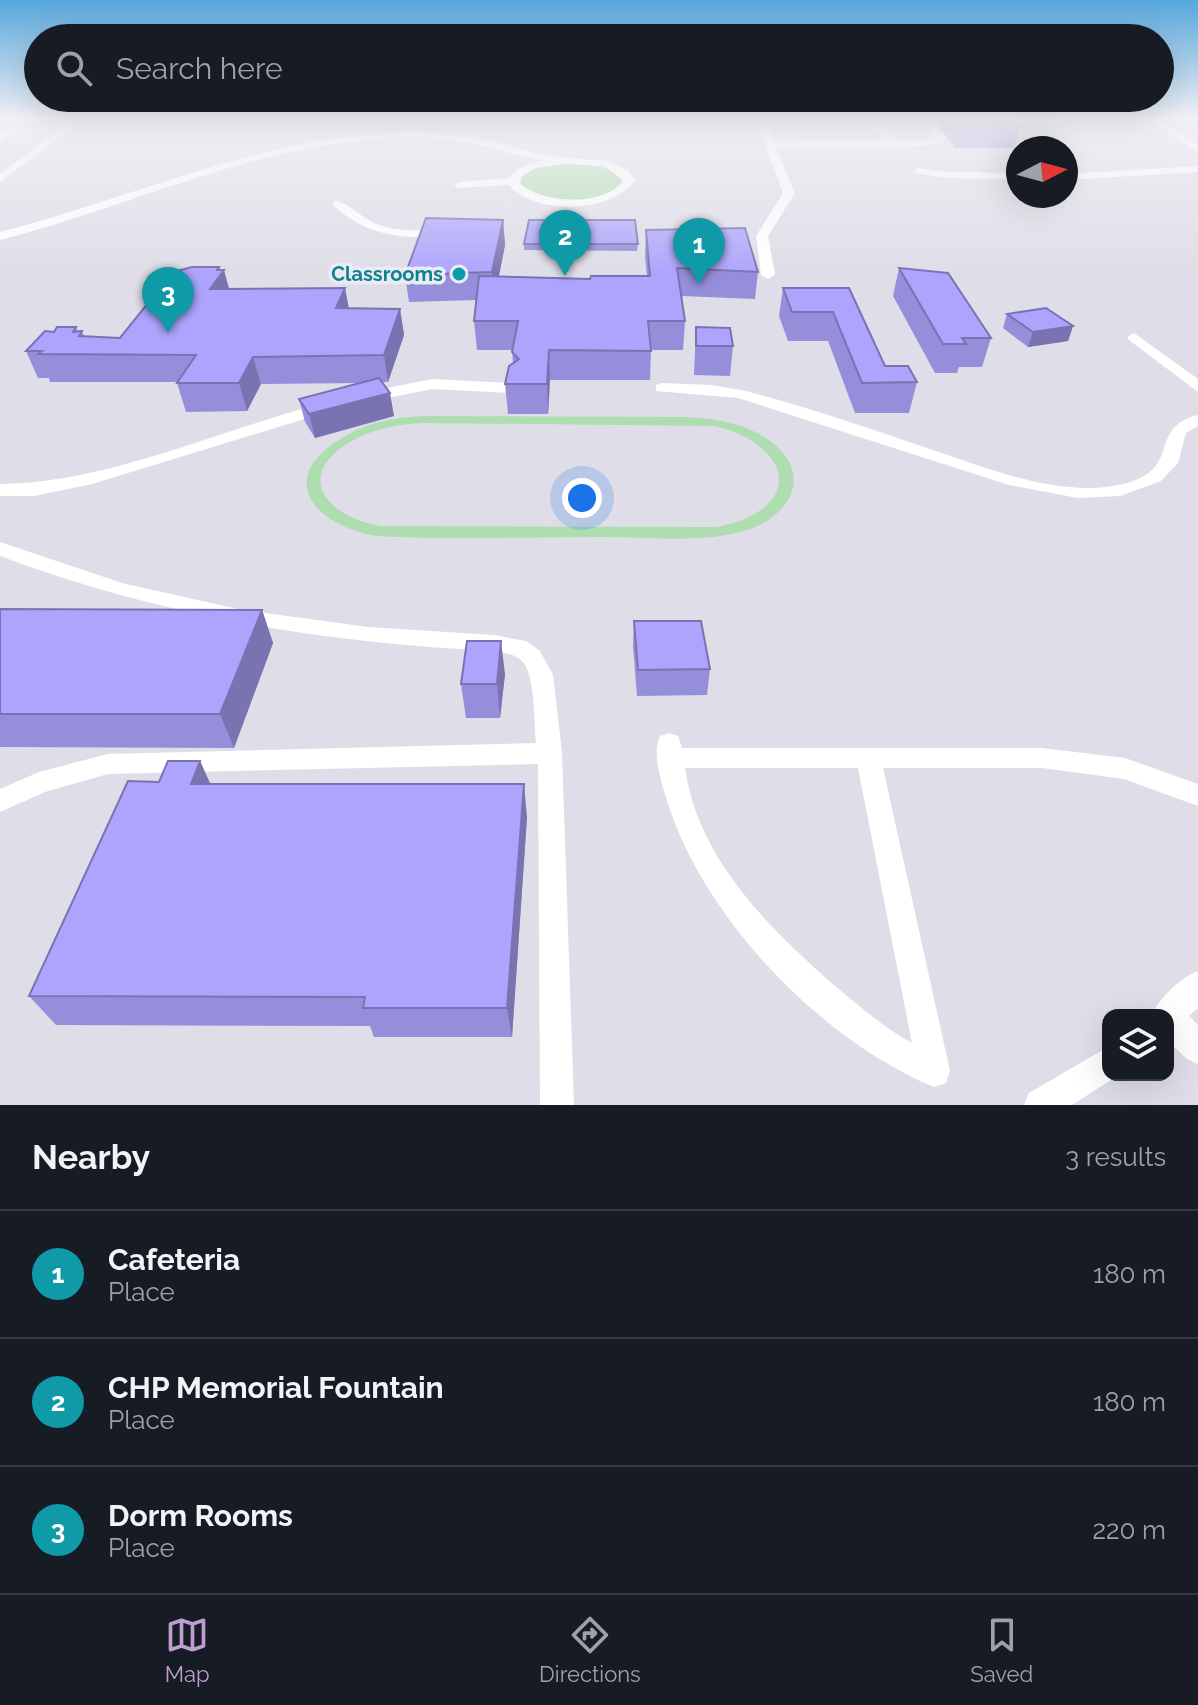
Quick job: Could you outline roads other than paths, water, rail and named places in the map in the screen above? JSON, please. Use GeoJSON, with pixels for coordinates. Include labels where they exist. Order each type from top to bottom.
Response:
{"type":"FeatureCollection","features":[{"type":"Feature","properties":{"kind":"street"},"geometry":{"type":"LineString","coordinates":[[0,236],[37,228],[212,171]]}},
{"type":"Feature","properties":{"kind":"street"},"geometry":{"type":"LineString","coordinates":[[459,185],[514,181],[523,171]]}},
{"type":"Feature","properties":{"kind":"street"},"geometry":{"type":"LineString","coordinates":[[514,181],[517,188],[527,195],[565,202],[606,197],[629,185],[629,178],[620,171]]}},
{"type":"Feature","properties":{"kind":"street"},"geometry":{"type":"LineString","coordinates":[[768,275],[758,247],[759,236],[782,210],[789,193],[780,171]]}},
{"type":"Feature","properties":{"kind":"street"},"geometry":{"type":"LineString","coordinates":[[918,171],[946,175],[1006,176]]}},
{"type":"Feature","properties":{"kind":"street"},"geometry":{"type":"LineString","coordinates":[[1078,176],[1172,171]]}},
{"type":"Feature","properties":{"kind":"street"},"geometry":{"type":"LineString","coordinates":[[0,243],[25,239],[73,224],[150,189]]}},
{"type":"Feature","properties":{"kind":"street"},"geometry":{"type":"LineString","coordinates":[[337,203],[354,220],[375,230],[413,235],[455,233]]}},
{"type":"Feature","properties":{"kind":"street"},"geometry":{"type":"LineString","coordinates":[[1134,337],[1198,387]]}},
{"type":"Feature","properties":{"kind":"street"},"geometry":{"type":"LineString","coordinates":[[0,490],[34,490],[86,480],[319,409],[407,388],[432,384],[510,388]]}},
{"type":"Feature","properties":{"kind":"street"},"geometry":{"type":"LineString","coordinates":[[662,388],[737,393],[1034,486],[1062,491],[1095,492],[1139,485],[1163,471],[1171,458],[1175,435],[1181,426],[1198,420]]}},
{"type":"Feature","properties":{"kind":"street"},"geometry":{"type":"LineString","coordinates":[[0,549],[109,588],[288,627],[518,647],[532,657],[541,675],[550,753],[557,1105]]}},
{"type":"Feature","properties":{"kind":"street"},"geometry":{"type":"LineString","coordinates":[[868,757],[934,1071],[875,1039],[790,968],[739,914],[707,865],[681,811],[669,750],[868,757],[1042,758],[1093,762],[1125,769],[1198,795]]}},
{"type":"Feature","properties":{"kind":"street"},"geometry":{"type":"LineString","coordinates":[[0,801],[39,783],[108,764],[550,753]]}},
{"type":"Feature","properties":{"kind":"street"},"geometry":{"type":"LineString","coordinates":[[1174,1011],[1198,986]]}},
{"type":"Feature","properties":{"kind":"street"},"geometry":{"type":"LineString","coordinates":[[1174,1023],[1198,1048]]}},
{"type":"Feature","properties":{"kind":"street"},"geometry":{"type":"LineString","coordinates":[[1041,1105],[1102,1067]]}},
{"type":"Feature","properties":{"kind":"place","name":"Classrooms"},"geometry":{"type":"Point","coordinates":[459,274]}},
{"type":"Feature","properties":{"kind":"place","name":"CHP Memorial Fountain"},"geometry":{"type":"Point","coordinates":[565,276]}},
{"type":"Feature","properties":{"kind":"place","name":"Cafeteria"},"geometry":{"type":"Point","coordinates":[699,284]}},
{"type":"Feature","properties":{"kind":"place","name":"Dorm Rooms"},"geometry":{"type":"Point","coordinates":[168,333]}}]}
